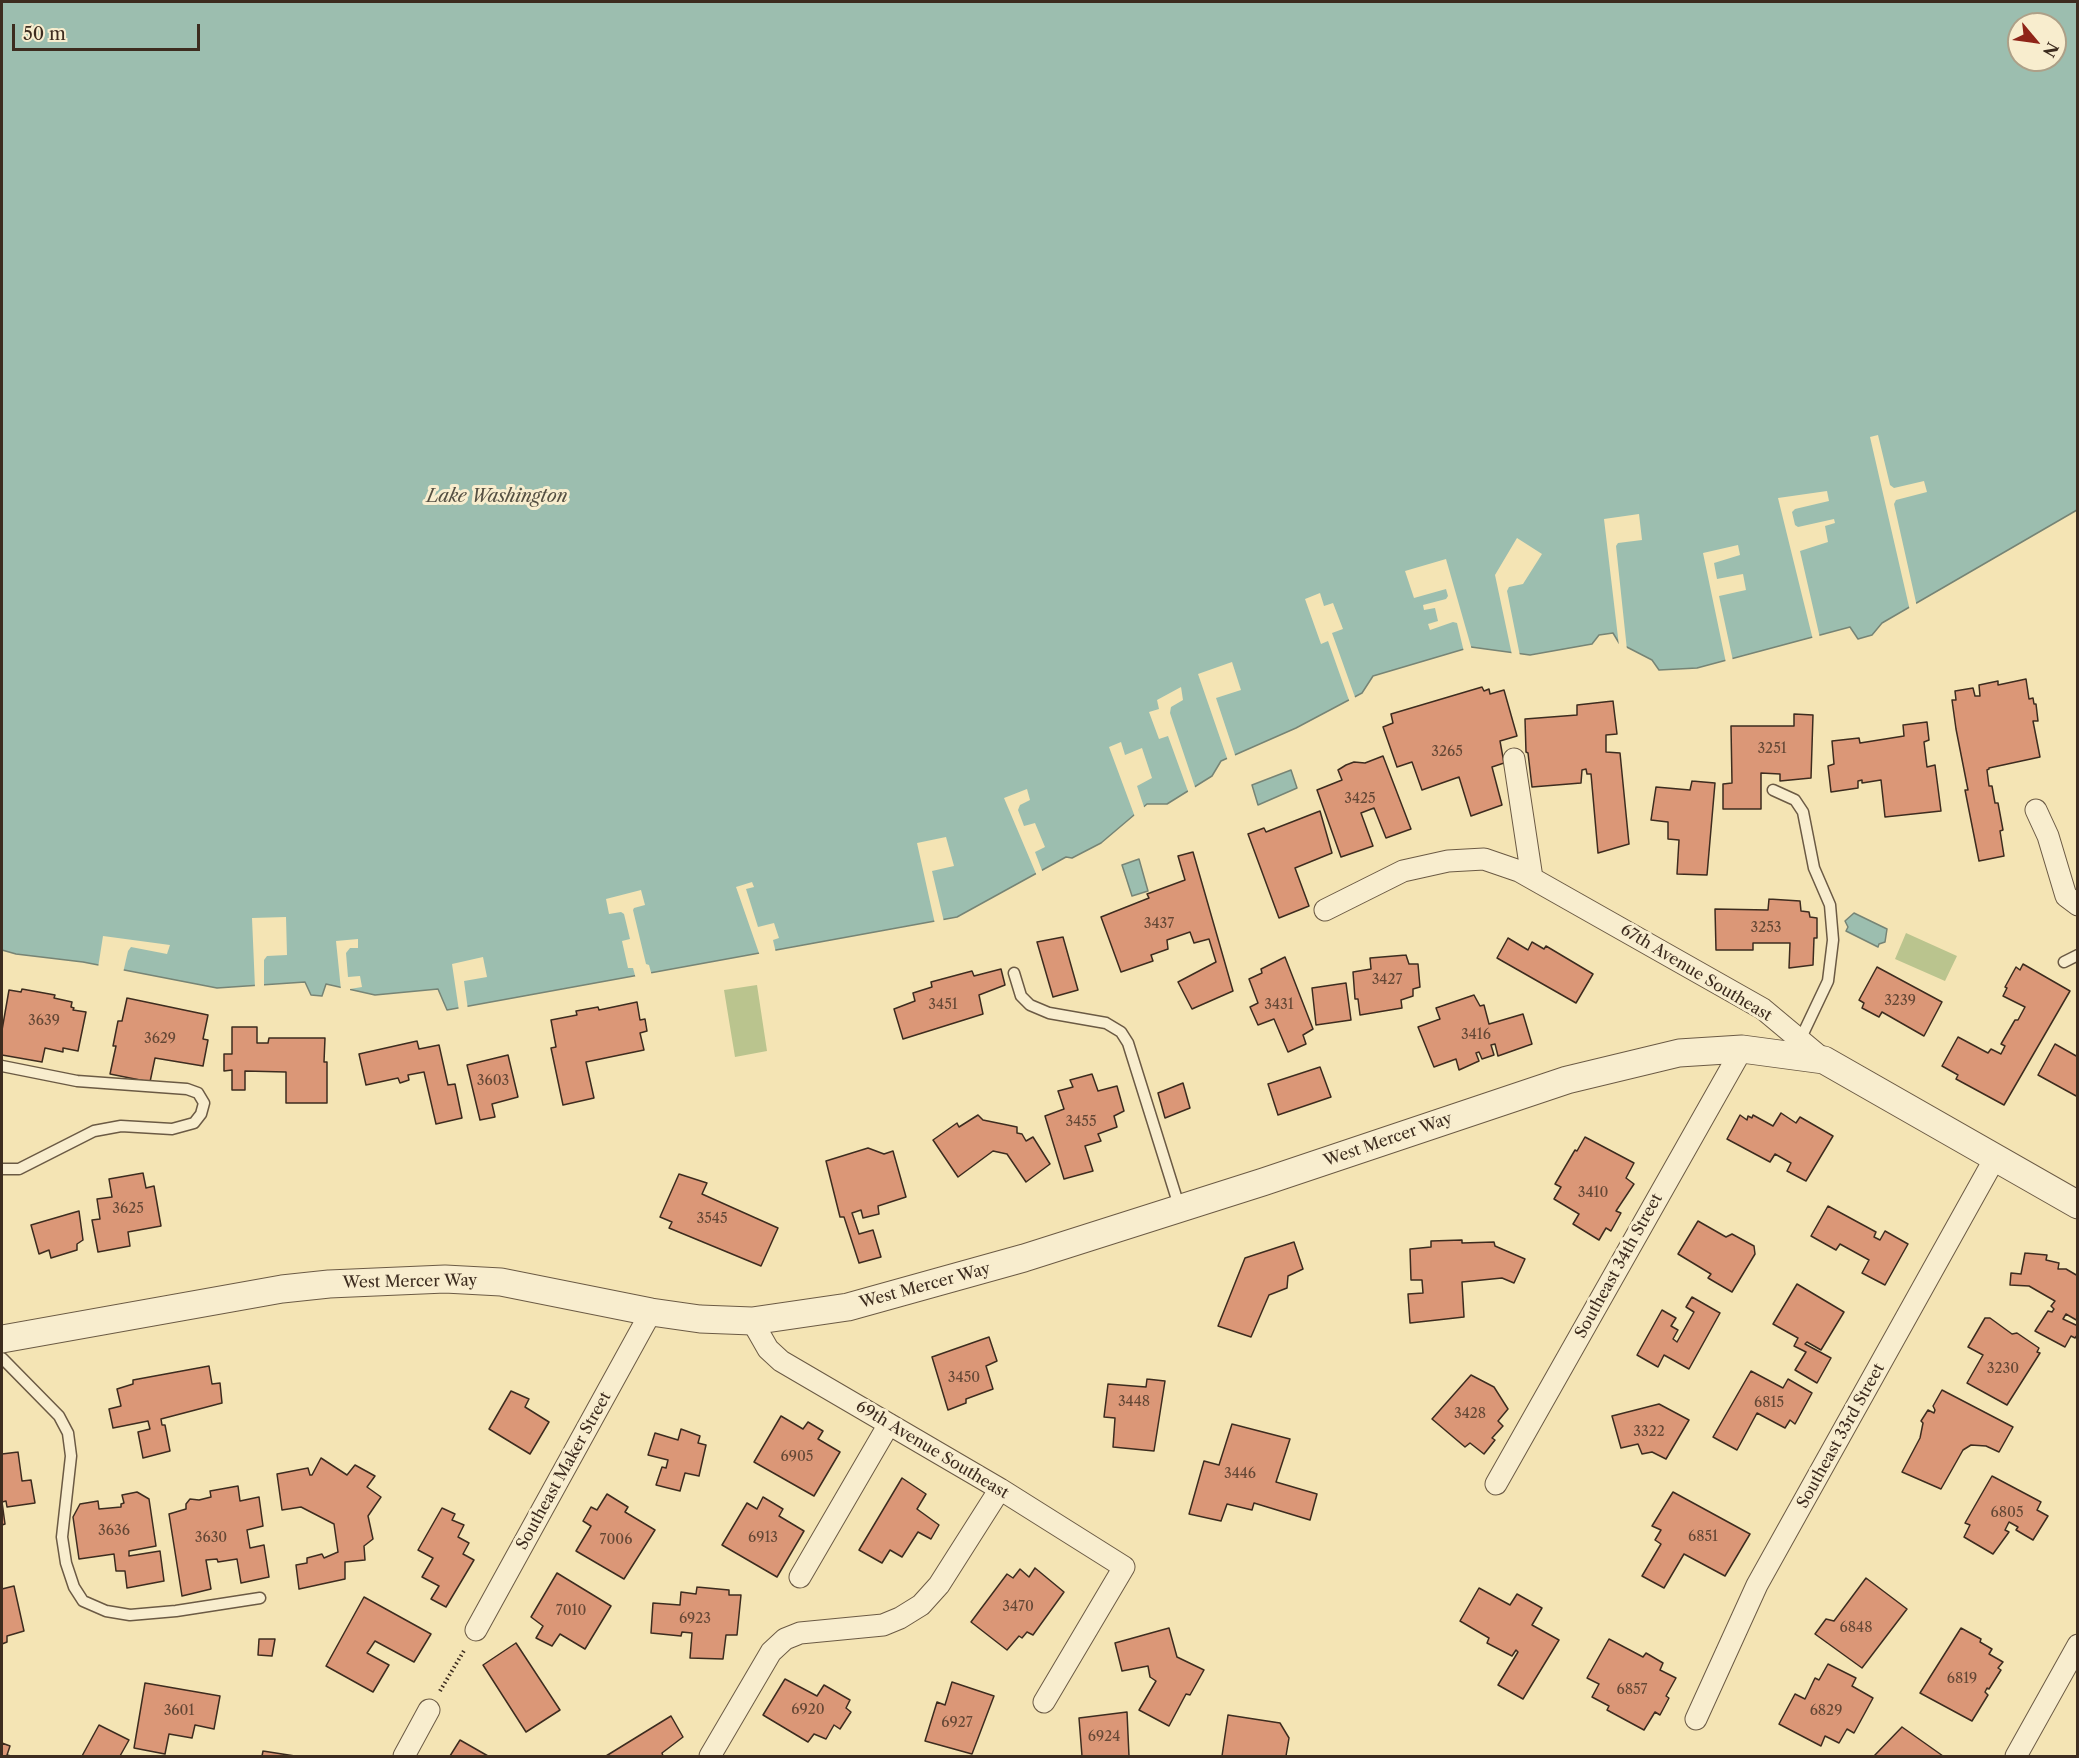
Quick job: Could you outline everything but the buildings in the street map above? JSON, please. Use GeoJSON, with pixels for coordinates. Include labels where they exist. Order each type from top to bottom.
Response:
{"type":"FeatureCollection","features":[{"type":"Feature","properties":{"kind":"street"},"geometry":{"type":"LineString","coordinates":[[1514,759],[1532,878]]}},
{"type":"Feature","properties":{"kind":"street"},"geometry":{"type":"LineString","coordinates":[[2037,810],[2048,836],[2066,896],[2078,905]]}},
{"type":"Feature","properties":{"kind":"street","name":"67th Avenue Southeast"},"geometry":{"type":"LineString","coordinates":[[1325,910],[1403,871],[1448,861],[1484,859],[1519,871],[1763,1009],[1824,1060],[2078,1205]]}},
{"type":"Feature","properties":{"kind":"street","name":"West Mercer Way"},"geometry":{"type":"LineString","coordinates":[[2,1339],[282,1289],[329,1284],[445,1279],[501,1282],[651,1312],[700,1319],[752,1321],[848,1307],[1024,1258],[1180,1209],[1567,1080],[1679,1053],[1742,1049],[1824,1060]]}},
{"type":"Feature","properties":{"kind":"street","name":"Southeast 34th Street"},"geometry":{"type":"LineString","coordinates":[[1496,1484],[1742,1049]]}},
{"type":"Feature","properties":{"kind":"street","name":"Southeast 33rd Street"},"geometry":{"type":"LineString","coordinates":[[1696,1719],[1757,1585],[1995,1158]]}},
{"type":"Feature","properties":{"kind":"street","name":"Southeast Maker Street"},"geometry":{"type":"LineString","coordinates":[[477,1630],[651,1312]]}},
{"type":"Feature","properties":{"kind":"street","name":"69th Avenue Southeast"},"geometry":{"type":"LineString","coordinates":[[752,1321],[768,1349],[781,1361],[1000,1490],[1124,1567],[1044,1702]]}},
{"type":"Feature","properties":{"kind":"street"},"geometry":{"type":"LineString","coordinates":[[800,1577],[889,1424]]}},
{"type":"Feature","properties":{"kind":"street"},"geometry":{"type":"LineString","coordinates":[[710,1756],[771,1652],[784,1640],[800,1633],[883,1625],[921,1605],[939,1586],[1000,1490]]}},
{"type":"Feature","properties":{"kind":"street"},"geometry":{"type":"LineString","coordinates":[[2016,1756],[2078,1645]]}},
{"type":"Feature","properties":{"kind":"street"},"geometry":{"type":"LineString","coordinates":[[404,1756],[429,1710]]}},
{"type":"Feature","properties":{"kind":"lane"},"geometry":{"type":"LineString","coordinates":[[1773,790],[1795,800],[1803,812],[1814,868],[1830,905],[1833,940],[1828,981],[1800,1040]]}},
{"type":"Feature","properties":{"kind":"lane"},"geometry":{"type":"LineString","coordinates":[[2064,962],[2078,955]]}},
{"type":"Feature","properties":{"kind":"lane"},"geometry":{"type":"LineString","coordinates":[[1014,973],[1021,996],[1030,1005],[1049,1013],[1106,1023],[1121,1032],[1128,1042],[1180,1209]]}},
{"type":"Feature","properties":{"kind":"lane"},"geometry":{"type":"LineString","coordinates":[[2,1066],[77,1081],[187,1089],[198,1093],[204,1103],[201,1114],[194,1123],[172,1129],[121,1126],[94,1131],[20,1169],[2,1169]]}},
{"type":"Feature","properties":{"kind":"lane"},"geometry":{"type":"LineString","coordinates":[[2,1358],[58,1416],[68,1432],[71,1456],[62,1537],[66,1563],[74,1587],[83,1601],[106,1611],[130,1615],[176,1611],[260,1598]]}},
{"type":"Feature","properties":{"kind":"path"},"geometry":{"type":"LineString","coordinates":[[429,1710],[477,1630]]}},
{"type":"Feature","properties":{"kind":"green space"},"geometry":{"type":"Polygon","coordinates":[[[1906,933],[1957,956],[1945,981],[1895,959],[1906,933]]]}},
{"type":"Feature","properties":{"kind":"green space"},"geometry":{"type":"Polygon","coordinates":[[[757,985],[767,1051],[735,1057],[724,990],[757,985]]]}},
{"type":"Feature","properties":{"kind":"water","name":"Lake Washington"},"geometry":{"type":"Polygon","coordinates":[[[2,2],[2077,2],[2077,510],[1882,623],[1872,635],[1858,639],[1850,627],[1697,668],[1659,670],[1652,660],[1619,643],[1613,633],[1599,635],[1592,644],[1530,655],[1471,647],[1373,676],[1362,693],[1296,728],[1221,761],[1212,776],[1167,804],[1147,804],[1101,843],[1072,858],[1066,857],[957,917],[447,1010],[438,989],[375,995],[326,984],[322,996],[311,995],[305,982],[217,988],[83,962],[16,954],[2,950],[2,2]]]}},
{"type":"Feature","properties":{"kind":"water"},"geometry":{"type":"Polygon","coordinates":[[[1291,770],[1297,788],[1258,805],[1252,785],[1291,770]]]}},
{"type":"Feature","properties":{"kind":"water"},"geometry":{"type":"Polygon","coordinates":[[[1139,859],[1148,891],[1132,896],[1122,865],[1139,859]]]}},
{"type":"Feature","properties":{"kind":"water"},"geometry":{"type":"Polygon","coordinates":[[[1854,913],[1887,929],[1885,942],[1879,944],[1878,947],[1846,931],[1848,927],[1845,921],[1854,913]]]}},
{"type":"Feature","properties":{"kind":"pier"},"geometry":{"type":"Polygon","coordinates":[[[1878,435],[1890,485],[1894,488],[1924,481],[1927,492],[1896,500],[1894,504],[1917,607],[1910,611],[1870,437],[1878,435]]]}},
{"type":"Feature","properties":{"kind":"pier"},"geometry":{"type":"Polygon","coordinates":[[[1827,491],[1829,501],[1795,509],[1792,512],[1795,525],[1798,527],[1834,519],[1835,523],[1825,526],[1828,542],[1800,551],[1820,638],[1813,640],[1778,498],[1827,491]]]}},
{"type":"Feature","properties":{"kind":"pier"},"geometry":{"type":"Polygon","coordinates":[[[1639,514],[1642,540],[1618,543],[1616,546],[1627,650],[1619,646],[1604,519],[1639,514]]]}},
{"type":"Feature","properties":{"kind":"pier"},"geometry":{"type":"Polygon","coordinates":[[[1517,538],[1542,554],[1523,584],[1509,587],[1507,591],[1520,656],[1512,655],[1495,575],[1517,538]]]}},
{"type":"Feature","properties":{"kind":"pier"},"geometry":{"type":"Polygon","coordinates":[[[1738,545],[1740,555],[1714,563],[1717,579],[1743,574],[1746,590],[1719,596],[1733,661],[1726,663],[1703,553],[1738,545]]]}},
{"type":"Feature","properties":{"kind":"pier"},"geometry":{"type":"Polygon","coordinates":[[[1446,559],[1472,650],[1464,652],[1457,623],[1453,622],[1430,630],[1428,624],[1438,621],[1435,608],[1424,610],[1423,605],[1446,599],[1448,596],[1446,589],[1414,598],[1405,571],[1446,559]]]}},
{"type":"Feature","properties":{"kind":"pier"},"geometry":{"type":"Polygon","coordinates":[[[1320,593],[1324,606],[1333,603],[1343,629],[1332,633],[1356,700],[1350,703],[1328,641],[1321,644],[1305,599],[1320,593]]]}},
{"type":"Feature","properties":{"kind":"pier"},"geometry":{"type":"Polygon","coordinates":[[[1232,662],[1241,690],[1216,698],[1236,758],[1228,761],[1198,674],[1232,662]]]}},
{"type":"Feature","properties":{"kind":"pier"},"geometry":{"type":"Polygon","coordinates":[[[1181,687],[1183,700],[1171,707],[1170,713],[1196,790],[1189,794],[1168,736],[1159,739],[1149,712],[1159,709],[1157,700],[1181,687]]]}},
{"type":"Feature","properties":{"kind":"pier"},"geometry":{"type":"Polygon","coordinates":[[[1121,742],[1125,755],[1142,748],[1152,778],[1137,786],[1145,810],[1135,817],[1109,747],[1121,742]]]}},
{"type":"Feature","properties":{"kind":"pier"},"geometry":{"type":"Polygon","coordinates":[[[1027,789],[1030,800],[1020,805],[1018,810],[1024,826],[1035,823],[1045,847],[1035,852],[1043,873],[1037,876],[1004,798],[1027,789]]]}},
{"type":"Feature","properties":{"kind":"pier"},"geometry":{"type":"Polygon","coordinates":[[[946,837],[954,866],[932,871],[944,922],[935,924],[917,843],[946,837]]]}},
{"type":"Feature","properties":{"kind":"pier"},"geometry":{"type":"Polygon","coordinates":[[[752,882],[754,887],[746,889],[758,927],[774,923],[779,938],[773,940],[776,953],[760,956],[736,887],[752,882]]]}},
{"type":"Feature","properties":{"kind":"pier"},"geometry":{"type":"Polygon","coordinates":[[[641,890],[645,905],[633,910],[646,964],[649,965],[652,976],[636,979],[633,968],[628,968],[622,941],[630,939],[624,914],[621,912],[609,914],[606,899],[641,890]]]}},
{"type":"Feature","properties":{"kind":"pier"},"geometry":{"type":"Polygon","coordinates":[[[286,917],[287,955],[267,956],[264,960],[264,987],[255,988],[252,918],[286,917]]]}},
{"type":"Feature","properties":{"kind":"pier"},"geometry":{"type":"Polygon","coordinates":[[[103,936],[170,945],[167,954],[131,947],[123,973],[98,968],[103,936]]]}},
{"type":"Feature","properties":{"kind":"pier"},"geometry":{"type":"Polygon","coordinates":[[[358,939],[358,948],[350,948],[346,953],[348,977],[360,976],[362,987],[350,989],[350,992],[341,990],[336,941],[358,939]]]}},
{"type":"Feature","properties":{"kind":"pier"},"geometry":{"type":"Polygon","coordinates":[[[483,957],[487,977],[464,981],[468,1010],[459,1011],[452,964],[483,957]]]}}]}
